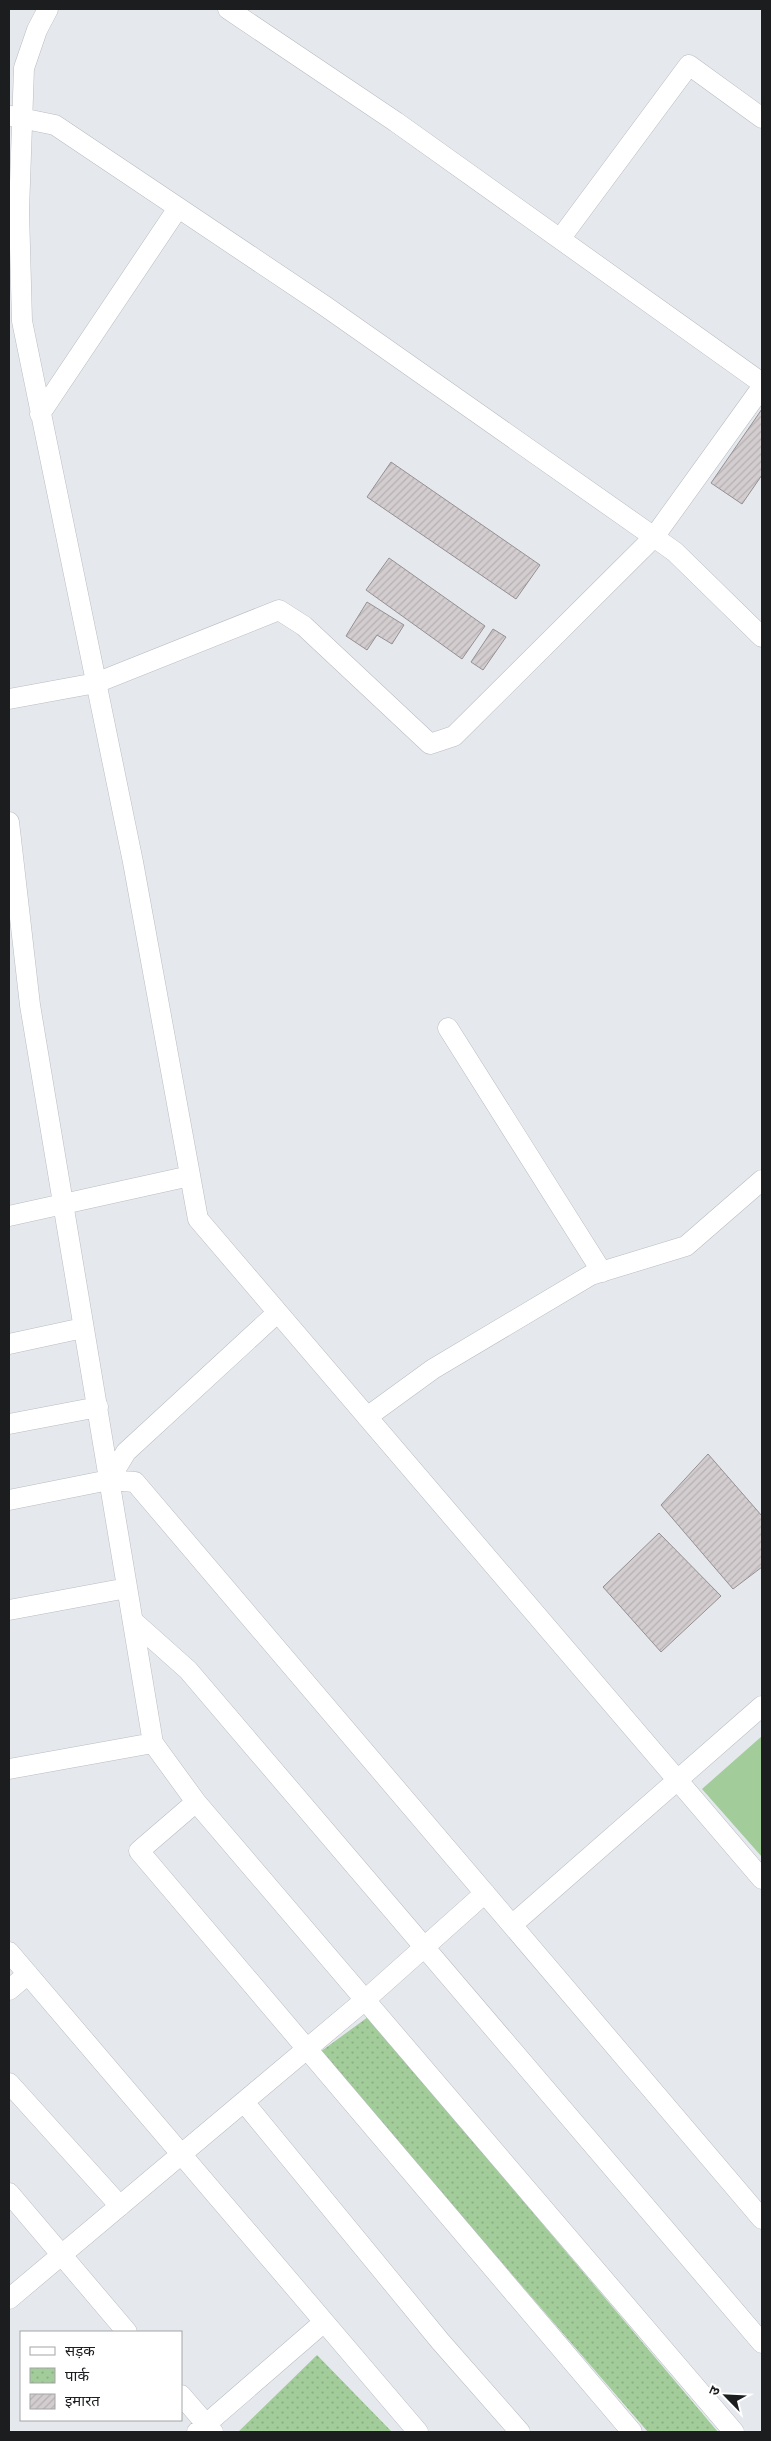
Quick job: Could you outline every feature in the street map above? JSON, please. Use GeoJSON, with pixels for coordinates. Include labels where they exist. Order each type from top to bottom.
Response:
{"type":"FeatureCollection","features":[{"type":"Feature","properties":{"kind":"street"},"geometry":{"type":"LineString","coordinates":[[48,9],[37,30],[24,68],[15,117],[22,322],[133,862],[198,1219],[762,1879]]}},
{"type":"Feature","properties":{"kind":"street"},"geometry":{"type":"LineString","coordinates":[[9,700],[96,683],[279,610],[304,626],[430,744],[454,736],[654,537],[762,385],[396,122],[228,9]]}},
{"type":"Feature","properties":{"kind":"street"},"geometry":{"type":"LineString","coordinates":[[560,239],[688,65],[762,118]]}},
{"type":"Feature","properties":{"kind":"street"},"geometry":{"type":"LineString","coordinates":[[15,117],[55,125],[325,306],[675,552],[762,637]]}},
{"type":"Feature","properties":{"kind":"street"},"geometry":{"type":"LineString","coordinates":[[40,414],[178,208]]}},
{"type":"Feature","properties":{"kind":"street"},"geometry":{"type":"LineString","coordinates":[[9,821],[30,1005],[153,1743],[196,1802],[734,2432]]}},
{"type":"Feature","properties":{"kind":"street"},"geometry":{"type":"LineString","coordinates":[[448,1028],[602,1272]]}},
{"type":"Feature","properties":{"kind":"street"},"geometry":{"type":"LineString","coordinates":[[9,1216],[62,1206],[190,1176]]}},
{"type":"Feature","properties":{"kind":"street"},"geometry":{"type":"LineString","coordinates":[[367,1417],[433,1369],[590,1275],[686,1246],[762,1180]]}},
{"type":"Feature","properties":{"kind":"street"},"geometry":{"type":"LineString","coordinates":[[109,1480],[126,1452],[277,1313]]}},
{"type":"Feature","properties":{"kind":"street"},"geometry":{"type":"LineString","coordinates":[[9,1344],[83,1328]]}},
{"type":"Feature","properties":{"kind":"street"},"geometry":{"type":"LineString","coordinates":[[9,1424],[98,1407]]}},
{"type":"Feature","properties":{"kind":"street"},"geometry":{"type":"LineString","coordinates":[[9,1500],[109,1480],[135,1482],[762,2219]]}},
{"type":"Feature","properties":{"kind":"street"},"geometry":{"type":"LineString","coordinates":[[9,1610],[127,1588]]}},
{"type":"Feature","properties":{"kind":"street"},"geometry":{"type":"LineString","coordinates":[[133,1620],[188,1670],[762,2343]]}},
{"type":"Feature","properties":{"kind":"street"},"geometry":{"type":"LineString","coordinates":[[512,1925],[762,1706]]}},
{"type":"Feature","properties":{"kind":"street"},"geometry":{"type":"LineString","coordinates":[[9,1769],[153,1743]]}},
{"type":"Feature","properties":{"kind":"street"},"geometry":{"type":"LineString","coordinates":[[196,1802],[139,1851],[632,2432]]}},
{"type":"Feature","properties":{"kind":"street"},"geometry":{"type":"LineString","coordinates":[[9,2299],[365,2000],[485,1893]]}},
{"type":"Feature","properties":{"kind":"street"},"geometry":{"type":"LineString","coordinates":[[9,1952],[418,2432]]}},
{"type":"Feature","properties":{"kind":"street"},"geometry":{"type":"LineString","coordinates":[[9,1990],[28,1974]]}},
{"type":"Feature","properties":{"kind":"street"},"geometry":{"type":"LineString","coordinates":[[9,2083],[120,2206]]}},
{"type":"Feature","properties":{"kind":"street"},"geometry":{"type":"LineString","coordinates":[[244,2102],[440,2341],[520,2432]]}},
{"type":"Feature","properties":{"kind":"street"},"geometry":{"type":"LineString","coordinates":[[9,2194],[127,2331]]}},
{"type":"Feature","properties":{"kind":"street"},"geometry":{"type":"LineString","coordinates":[[182,2396],[205,2430],[324,2322]]}},
{"type":"Feature","properties":{"kind":"green space"},"geometry":{"type":"Polygon","coordinates":[[[762,1736],[762,1857],[702,1789],[762,1736]]]}},
{"type":"Feature","properties":{"kind":"green space"},"geometry":{"type":"Polygon","coordinates":[[[368,2017],[718,2432],[648,2432],[320,2052],[368,2017]]]}},
{"type":"Feature","properties":{"kind":"green space"},"geometry":{"type":"Polygon","coordinates":[[[317,2355],[392,2432],[238,2432],[317,2355]]]}},
{"type":"Feature","properties":{"kind":"building"},"geometry":{"type":"Polygon","coordinates":[[[762,409],[762,475],[742,504],[711,483],[762,409]]]}},
{"type":"Feature","properties":{"kind":"building"},"geometry":{"type":"Polygon","coordinates":[[[391,462],[540,565],[516,599],[367,497],[391,462]]]}},
{"type":"Feature","properties":{"kind":"building"},"geometry":{"type":"Polygon","coordinates":[[[389,558],[485,626],[462,659],[366,590],[389,558]]]}},
{"type":"Feature","properties":{"kind":"building"},"geometry":{"type":"Polygon","coordinates":[[[367,602],[404,625],[392,644],[377,635],[367,650],[346,636],[367,602]]]}},
{"type":"Feature","properties":{"kind":"building"},"geometry":{"type":"Polygon","coordinates":[[[493,629],[506,637],[483,670],[471,662],[493,629]]]}},
{"type":"Feature","properties":{"kind":"building"},"geometry":{"type":"Polygon","coordinates":[[[708,1454],[762,1516],[762,1567],[733,1589],[661,1505],[708,1454]]]}},
{"type":"Feature","properties":{"kind":"building"},"geometry":{"type":"Polygon","coordinates":[[[659,1533],[721,1596],[661,1652],[603,1587],[659,1533]]]}}]}
